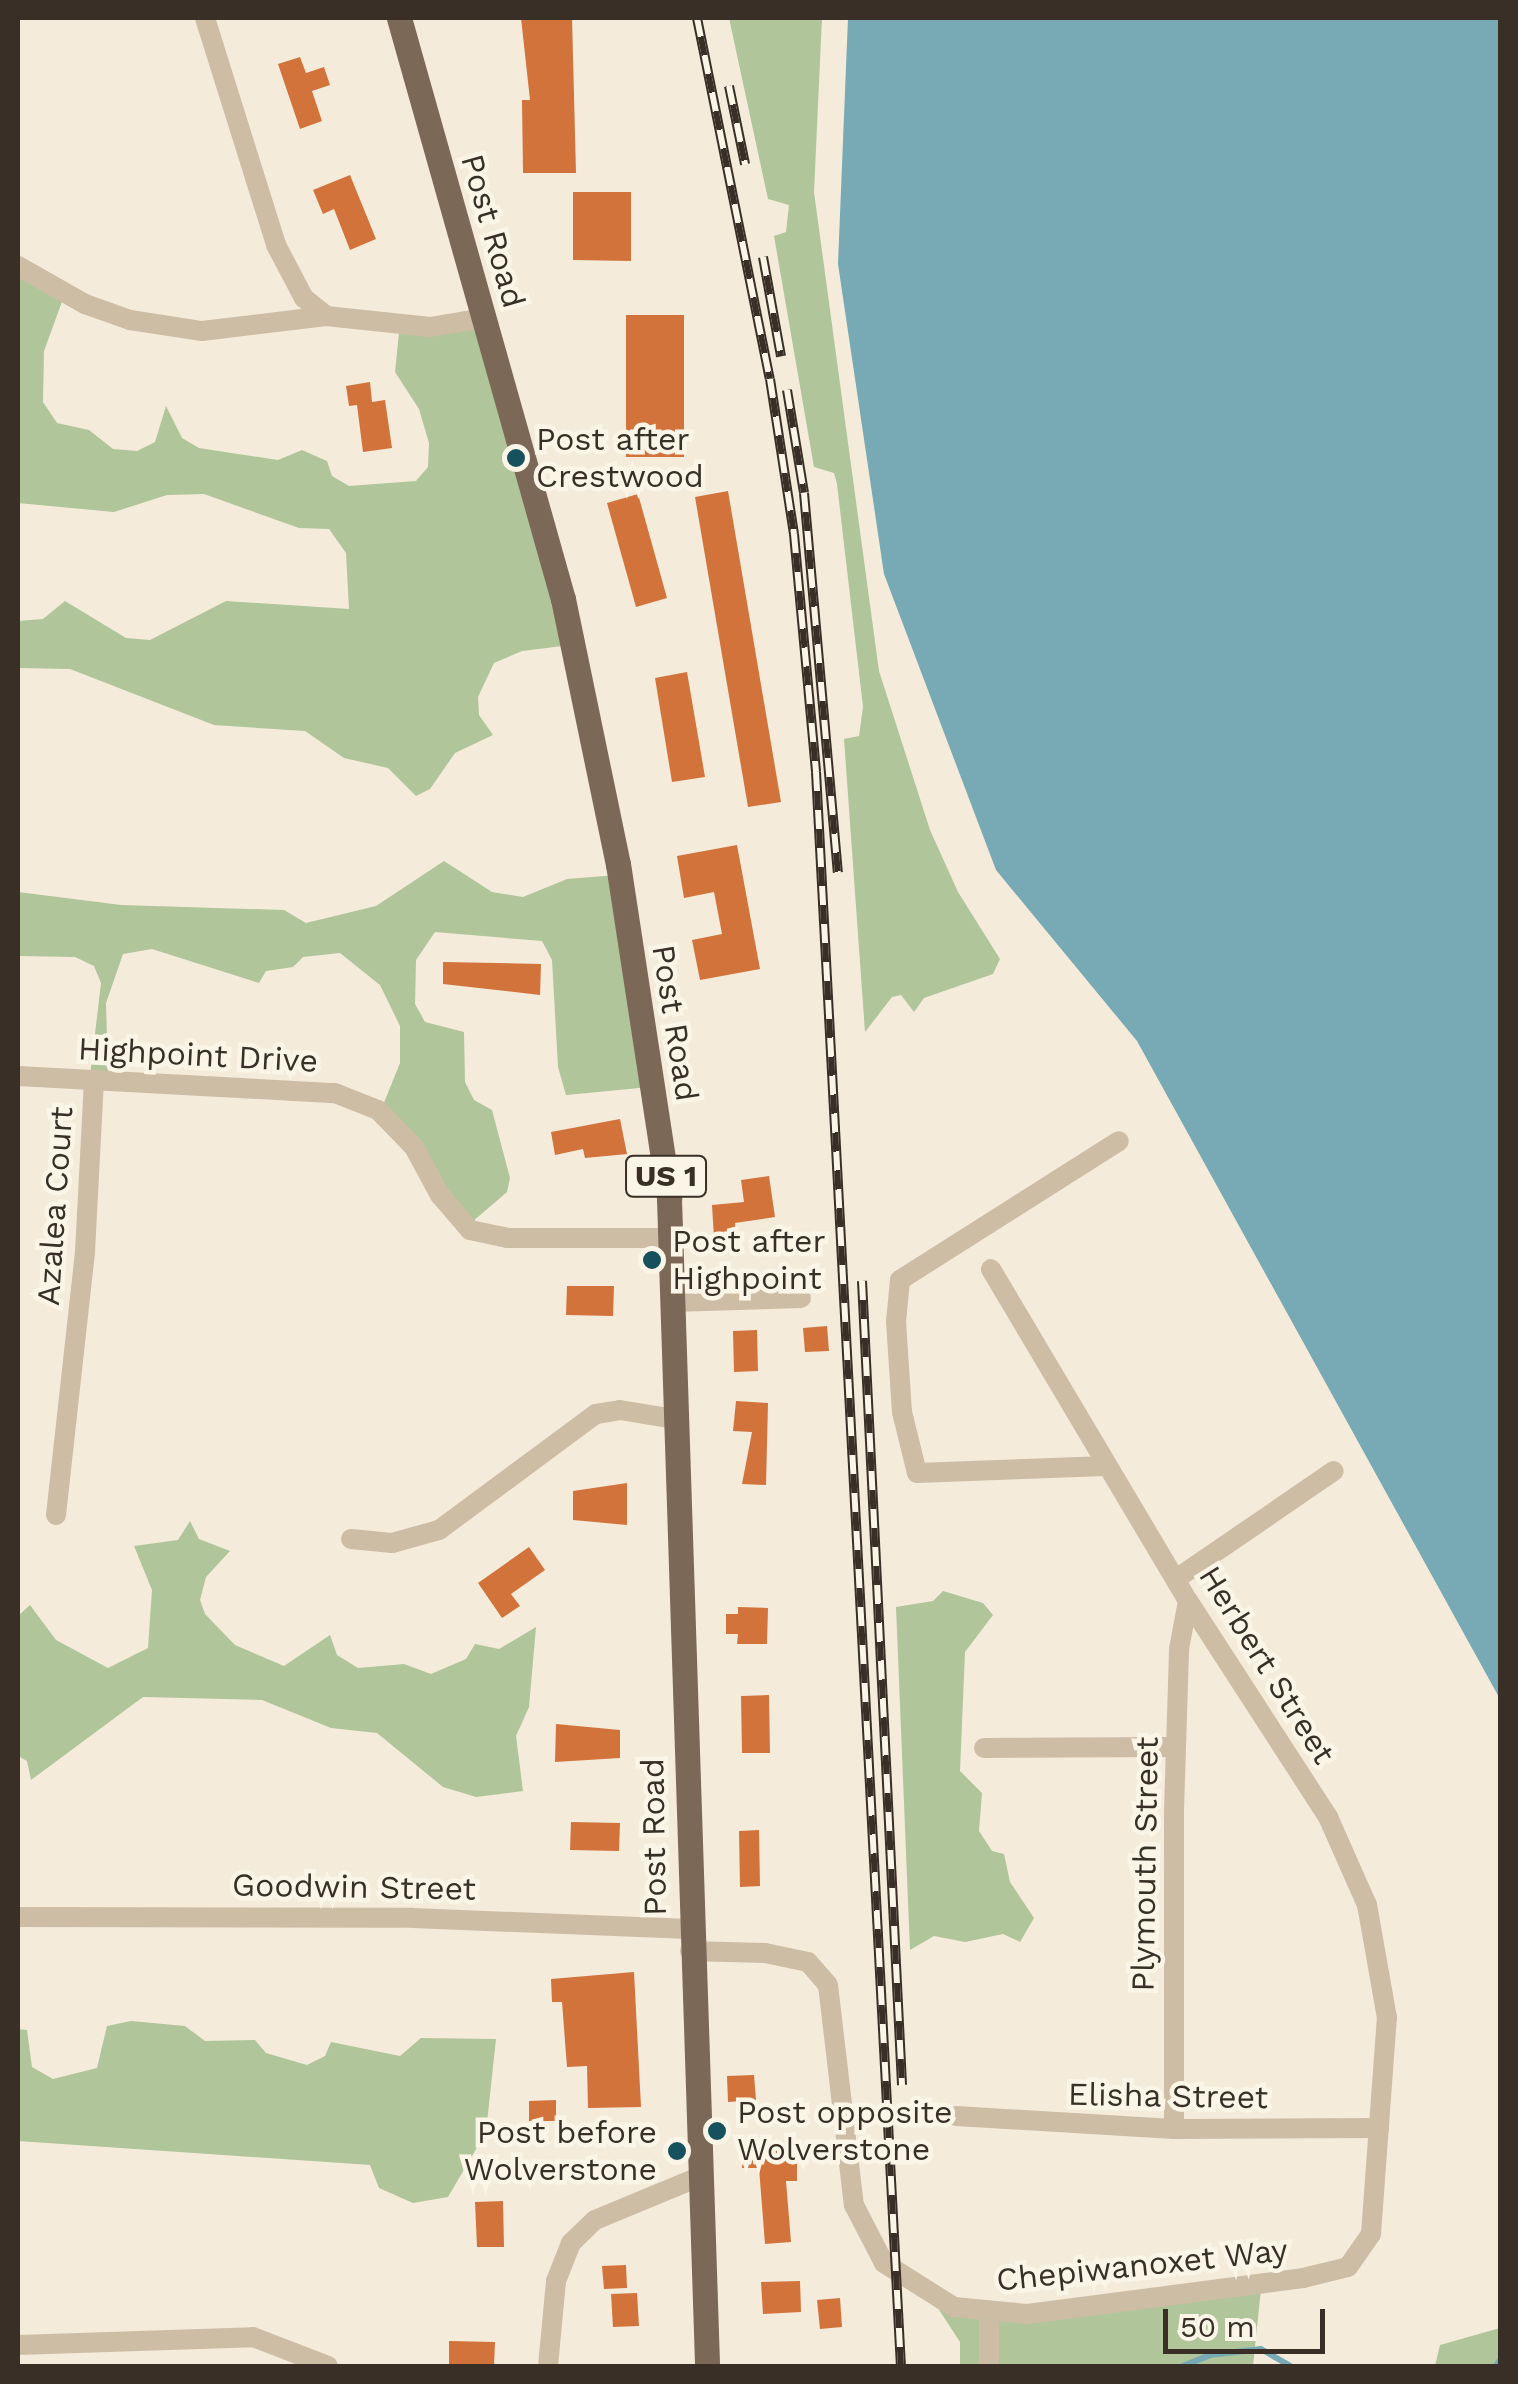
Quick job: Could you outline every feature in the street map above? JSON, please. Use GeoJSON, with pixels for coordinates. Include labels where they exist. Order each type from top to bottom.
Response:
{"type":"FeatureCollection","features":[{"type":"Feature","properties":{"kind":"main road","name":"Post Road"},"geometry":{"type":"LineString","coordinates":[[399,18],[578,666],[618,864],[672,1238],[690,1940],[707,2366]]}},
{"type":"Feature","properties":{"kind":"street"},"geometry":{"type":"LineString","coordinates":[[205,18],[276,245],[304,298],[326,316]]}},
{"type":"Feature","properties":{"kind":"street"},"geometry":{"type":"LineString","coordinates":[[18,266],[85,304],[130,320],[202,332],[326,316],[430,327],[484,318]]}},
{"type":"Feature","properties":{"kind":"street","name":"Highpoint Drive"},"geometry":{"type":"LineString","coordinates":[[18,1076],[335,1093],[378,1110],[402,1134],[470,1230],[619,1242],[672,1238]]}},
{"type":"Feature","properties":{"kind":"street","name":"Azalea Court"},"geometry":{"type":"LineString","coordinates":[[56,1516],[86,1252],[94,1080]]}},
{"type":"Feature","properties":{"kind":"street"},"geometry":{"type":"LineString","coordinates":[[1106,1466],[917,1473],[902,1412],[900,1280],[1119,1141]]}},
{"type":"Feature","properties":{"kind":"street","name":"Herbert Street"},"geometry":{"type":"LineString","coordinates":[[991,1269],[1188,1601],[1328,1817],[1368,1905],[1387,2018],[1379,2128]]}},
{"type":"Feature","properties":{"kind":"street"},"geometry":{"type":"LineString","coordinates":[[673,1302],[801,1298]]}},
{"type":"Feature","properties":{"kind":"street"},"geometry":{"type":"LineString","coordinates":[[351,1539],[392,1543],[438,1530],[596,1414],[620,1410],[675,1419]]}},
{"type":"Feature","properties":{"kind":"street"},"geometry":{"type":"LineString","coordinates":[[1176,1579],[1334,1471]]}},
{"type":"Feature","properties":{"kind":"street","name":"Plymouth Street"},"geometry":{"type":"LineString","coordinates":[[1174,2129],[1176,1747],[1188,1601]]}},
{"type":"Feature","properties":{"kind":"street"},"geometry":{"type":"LineString","coordinates":[[984,1748],[1176,1747]]}},
{"type":"Feature","properties":{"kind":"street","name":"Goodwin Street"},"geometry":{"type":"LineString","coordinates":[[18,1918],[432,1918],[690,1940]]}},
{"type":"Feature","properties":{"kind":"street","name":"Chepiwanoxet Way"},"geometry":{"type":"LineString","coordinates":[[690,1940],[808,1962],[828,1985],[854,2205],[873,2245],[923,2293],[989,2314],[1125,2302],[1348,2267],[1371,2234],[1379,2128]]}},
{"type":"Feature","properties":{"kind":"street","name":"Elisha Street"},"geometry":{"type":"LineString","coordinates":[[956,2116],[1174,2129],[1379,2128]]}},
{"type":"Feature","properties":{"kind":"street"},"geometry":{"type":"LineString","coordinates":[[548,2366],[556,2282],[571,2242],[595,2220],[699,2177]]}},
{"type":"Feature","properties":{"kind":"street"},"geometry":{"type":"LineString","coordinates":[[988,2366],[989,2314]]}},
{"type":"Feature","properties":{"kind":"street"},"geometry":{"type":"LineString","coordinates":[[18,2345],[254,2336],[328,2366]]}},
{"type":"Feature","properties":{"kind":"green space"},"geometry":{"type":"Polygon","coordinates":[[[729,18],[822,18],[814,192],[879,671],[930,830],[958,892],[1000,959],[993,974],[924,998],[914,1012],[901,995],[892,997],[865,1032],[844,739],[859,736],[863,707],[837,484],[834,473],[814,467],[774,236],[786,232],[789,205],[768,199],[729,18]]]}},
{"type":"Feature","properties":{"kind":"green space"},"geometry":{"type":"Polygon","coordinates":[[[18,264],[63,299],[44,351],[43,402],[57,423],[89,430],[113,449],[137,451],[155,442],[166,406],[182,438],[199,448],[278,460],[302,450],[327,461],[332,476],[349,486],[416,481],[428,467],[429,443],[419,409],[395,372],[400,323],[481,318],[571,645],[522,651],[494,663],[478,697],[479,715],[493,735],[455,753],[430,789],[416,796],[388,768],[344,758],[305,731],[214,725],[70,669],[18,668],[18,621],[43,619],[65,601],[126,638],[150,640],[226,601],[349,609],[346,553],[329,529],[299,528],[204,494],[167,495],[114,512],[18,503],[18,264]]]}},
{"type":"Feature","properties":{"kind":"green space"},"geometry":{"type":"Polygon","coordinates":[[[444,861],[492,892],[523,897],[567,879],[617,875],[650,1087],[566,1095],[558,1067],[552,960],[542,941],[435,932],[416,960],[415,1004],[425,1022],[464,1032],[465,1082],[474,1100],[492,1110],[510,1178],[507,1192],[472,1222],[381,1110],[400,1063],[400,1026],[380,985],[340,953],[303,957],[293,967],[266,971],[259,983],[152,949],[123,954],[106,1003],[108,1077],[90,1076],[101,983],[94,966],[75,957],[18,956],[18,892],[121,905],[284,910],[306,923],[376,906],[444,861]]]}},
{"type":"Feature","properties":{"kind":"green space"},"geometry":{"type":"Polygon","coordinates":[[[190,1521],[199,1539],[230,1551],[206,1577],[200,1600],[205,1614],[235,1645],[284,1666],[330,1635],[337,1655],[358,1668],[404,1664],[431,1674],[466,1659],[475,1644],[499,1649],[536,1627],[529,1707],[516,1736],[523,1791],[476,1797],[443,1787],[377,1733],[331,1728],[262,1700],[143,1697],[31,1780],[27,1761],[18,1756],[18,1616],[30,1605],[56,1640],[108,1668],[148,1648],[152,1590],[134,1546],[178,1540],[190,1521]]]}},
{"type":"Feature","properties":{"kind":"green space"},"geometry":{"type":"Polygon","coordinates":[[[943,1591],[983,1603],[993,1615],[965,1652],[960,1771],[982,1793],[979,1831],[992,1851],[1004,1854],[1010,1882],[1034,1918],[1020,1942],[1003,1934],[965,1942],[934,1936],[910,1950],[896,1607],[933,1601],[943,1591]]]}},
{"type":"Feature","properties":{"kind":"green space"},"geometry":{"type":"Polygon","coordinates":[[[131,2021],[185,2026],[205,2041],[255,2040],[266,2053],[307,2065],[325,2056],[331,2042],[400,2056],[421,2038],[496,2039],[486,2132],[448,2197],[413,2203],[379,2188],[370,2165],[18,2141],[18,2029],[27,2030],[32,2067],[53,2079],[97,2068],[107,2026],[131,2021]]]}},
{"type":"Feature","properties":{"kind":"green space"},"geometry":{"type":"Polygon","coordinates":[[[1261,2289],[1253,2366],[960,2366],[960,2342],[934,2302],[966,2315],[1261,2289]]]}},
{"type":"Feature","properties":{"kind":"green space"},"geometry":{"type":"Polygon","coordinates":[[[1500,2328],[1500,2366],[1435,2366],[1440,2345],[1500,2328]]]}},
{"type":"Feature","properties":{"kind":"water"},"geometry":{"type":"Polygon","coordinates":[[[848,18],[1500,18],[1500,1699],[1137,1041],[996,870],[884,574],[838,264],[848,18]]]}},
{"type":"Feature","properties":{"kind":"building"},"geometry":{"type":"Polygon","coordinates":[[[521,18],[572,18],[576,173],[523,173],[522,100],[530,100],[521,18]]]}},
{"type":"Feature","properties":{"kind":"building"},"geometry":{"type":"Polygon","coordinates":[[[300,57],[306,73],[324,67],[330,85],[312,91],[322,121],[300,129],[278,64],[300,57]]]}},
{"type":"Feature","properties":{"kind":"building"},"geometry":{"type":"Polygon","coordinates":[[[350,175],[376,239],[350,250],[334,209],[323,214],[313,190],[350,175]]]}},
{"type":"Feature","properties":{"kind":"building"},"geometry":{"type":"Polygon","coordinates":[[[573,192],[631,192],[631,261],[573,260],[573,192]]]}},
{"type":"Feature","properties":{"kind":"building"},"geometry":{"type":"Polygon","coordinates":[[[626,315],[684,315],[684,457],[626,457],[626,315]]]}},
{"type":"Feature","properties":{"kind":"building"},"geometry":{"type":"Polygon","coordinates":[[[370,382],[372,402],[385,400],[392,448],[363,452],[357,405],[349,406],[346,386],[370,382]]]}},
{"type":"Feature","properties":{"kind":"building"},"geometry":{"type":"Polygon","coordinates":[[[728,491],[781,802],[748,807],[695,497],[728,491]]]}},
{"type":"Feature","properties":{"kind":"building"},"geometry":{"type":"Polygon","coordinates":[[[638,494],[667,598],[636,607],[607,503],[638,494]]]}},
{"type":"Feature","properties":{"kind":"building"},"geometry":{"type":"Polygon","coordinates":[[[687,672],[705,777],[672,782],[655,678],[687,672]]]}},
{"type":"Feature","properties":{"kind":"building"},"geometry":{"type":"Polygon","coordinates":[[[737,845],[760,969],[700,980],[692,940],[722,934],[714,892],[684,898],[677,856],[737,845]]]}},
{"type":"Feature","properties":{"kind":"building"},"geometry":{"type":"Polygon","coordinates":[[[443,962],[541,964],[540,995],[443,984],[443,962]]]}},
{"type":"Feature","properties":{"kind":"building"},"geometry":{"type":"Polygon","coordinates":[[[620,1119],[627,1154],[585,1158],[583,1149],[555,1155],[551,1132],[620,1119]]]}},
{"type":"Feature","properties":{"kind":"building"},"geometry":{"type":"Polygon","coordinates":[[[769,1176],[775,1217],[735,1223],[736,1236],[714,1238],[712,1205],[744,1202],[741,1180],[769,1176]]]}},
{"type":"Feature","properties":{"kind":"building"},"geometry":{"type":"Polygon","coordinates":[[[567,1286],[614,1286],[613,1316],[566,1315],[567,1286]]]}},
{"type":"Feature","properties":{"kind":"building"},"geometry":{"type":"Polygon","coordinates":[[[827,1326],[829,1351],[805,1352],[803,1328],[827,1326]]]}},
{"type":"Feature","properties":{"kind":"building"},"geometry":{"type":"Polygon","coordinates":[[[757,1330],[758,1371],[734,1372],[733,1331],[757,1330]]]}},
{"type":"Feature","properties":{"kind":"building"},"geometry":{"type":"Polygon","coordinates":[[[736,1401],[768,1403],[766,1485],[742,1484],[752,1432],[733,1431],[736,1401]]]}},
{"type":"Feature","properties":{"kind":"building"},"geometry":{"type":"Polygon","coordinates":[[[627,1483],[627,1525],[573,1520],[573,1491],[627,1483]]]}},
{"type":"Feature","properties":{"kind":"building"},"geometry":{"type":"Polygon","coordinates":[[[529,1547],[545,1570],[511,1594],[520,1606],[502,1618],[478,1583],[529,1547]]]}},
{"type":"Feature","properties":{"kind":"building"},"geometry":{"type":"Polygon","coordinates":[[[738,1607],[768,1608],[767,1644],[737,1644],[738,1634],[726,1634],[726,1614],[738,1614],[738,1607]]]}},
{"type":"Feature","properties":{"kind":"building"},"geometry":{"type":"Polygon","coordinates":[[[769,1695],[770,1753],[742,1753],[741,1696],[769,1695]]]}},
{"type":"Feature","properties":{"kind":"building"},"geometry":{"type":"Polygon","coordinates":[[[556,1724],[620,1730],[620,1758],[555,1762],[556,1724]]]}},
{"type":"Feature","properties":{"kind":"building"},"geometry":{"type":"Polygon","coordinates":[[[571,1822],[620,1823],[619,1851],[570,1850],[571,1822]]]}},
{"type":"Feature","properties":{"kind":"building"},"geometry":{"type":"Polygon","coordinates":[[[759,1830],[760,1886],[740,1887],[739,1831],[759,1830]]]}},
{"type":"Feature","properties":{"kind":"building"},"geometry":{"type":"Polygon","coordinates":[[[634,1972],[641,2107],[588,2108],[587,2066],[567,2067],[562,2002],[552,2002],[551,1979],[634,1972]]]}},
{"type":"Feature","properties":{"kind":"building"},"geometry":{"type":"Polygon","coordinates":[[[754,2075],[756,2100],[728,2102],[727,2076],[754,2075]]]}},
{"type":"Feature","properties":{"kind":"building"},"geometry":{"type":"Polygon","coordinates":[[[556,2100],[556,2121],[529,2121],[529,2101],[556,2100]]]}},
{"type":"Feature","properties":{"kind":"building"},"geometry":{"type":"Polygon","coordinates":[[[743,2141],[797,2142],[797,2181],[786,2181],[791,2242],[765,2244],[759,2168],[742,2168],[743,2141]]]}},
{"type":"Feature","properties":{"kind":"building"},"geometry":{"type":"Polygon","coordinates":[[[503,2201],[504,2247],[477,2247],[475,2202],[503,2201]]]}},
{"type":"Feature","properties":{"kind":"building"},"geometry":{"type":"Polygon","coordinates":[[[626,2265],[627,2288],[604,2289],[602,2266],[626,2265]]]}},
{"type":"Feature","properties":{"kind":"building"},"geometry":{"type":"Polygon","coordinates":[[[800,2281],[801,2312],[763,2314],[761,2282],[800,2281]]]}},
{"type":"Feature","properties":{"kind":"building"},"geometry":{"type":"Polygon","coordinates":[[[637,2293],[639,2326],[613,2327],[611,2294],[637,2293]]]}},
{"type":"Feature","properties":{"kind":"building"},"geometry":{"type":"Polygon","coordinates":[[[840,2298],[842,2327],[820,2329],[817,2300],[840,2298]]]}},
{"type":"Feature","properties":{"kind":"building"},"geometry":{"type":"Polygon","coordinates":[[[449,2341],[495,2342],[494,2366],[449,2366],[449,2341]]]}},
{"type":"Feature","properties":{"kind":"waterway"},"geometry":{"type":"LineString","coordinates":[[1183,2366],[1210,2355],[1261,2349],[1290,2366]]}},
{"type":"Feature","properties":{"kind":"waterway"},"geometry":{"type":"LineString","coordinates":[[1496,2366],[1500,2360]]}},
{"type":"Feature","properties":{"kind":"railway"},"geometry":{"type":"LineString","coordinates":[[697,18],[770,379],[794,534],[816,772],[901,2366]]}},
{"type":"Feature","properties":{"kind":"railway"},"geometry":{"type":"LineString","coordinates":[[729,86],[745,164]]}},
{"type":"Feature","properties":{"kind":"railway"},"geometry":{"type":"LineString","coordinates":[[763,257],[781,356]]}},
{"type":"Feature","properties":{"kind":"railway"},"geometry":{"type":"LineString","coordinates":[[787,390],[804,493],[838,872]]}},
{"type":"Feature","properties":{"kind":"railway"},"geometry":{"type":"LineString","coordinates":[[862,1281],[902,2085]]}},
{"type":"Feature","properties":{"kind":"place","name":"Post after Crestwood"},"geometry":{"type":"Point","coordinates":[516,458]}},
{"type":"Feature","properties":{"kind":"place","name":"Post after Highpoint"},"geometry":{"type":"Point","coordinates":[652,1260]}},
{"type":"Feature","properties":{"kind":"place","name":"Post opposite Wolverstone"},"geometry":{"type":"Point","coordinates":[717,2131]}},
{"type":"Feature","properties":{"kind":"place","name":"Post before Wolverstone"},"geometry":{"type":"Point","coordinates":[677,2151]}}]}
